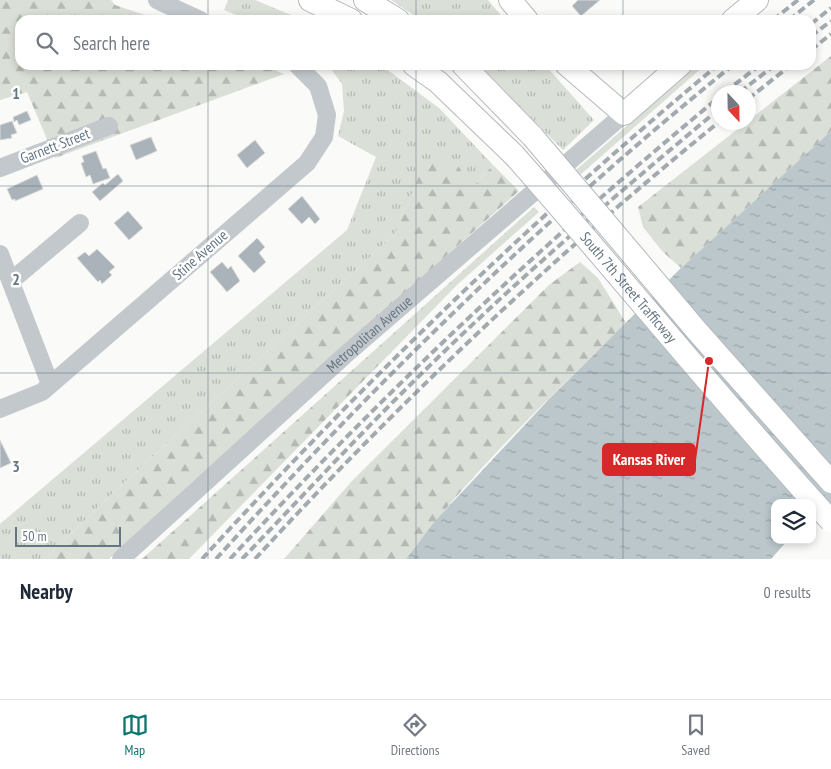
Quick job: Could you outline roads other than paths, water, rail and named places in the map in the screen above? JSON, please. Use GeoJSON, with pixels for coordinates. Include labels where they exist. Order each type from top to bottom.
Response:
{"type":"FeatureCollection","features":[{"type":"Feature","properties":{"kind":"main road"},"geometry":{"type":"LineString","coordinates":[[310,0],[341,15]]}},
{"type":"Feature","properties":{"kind":"main road"},"geometry":{"type":"LineString","coordinates":[[365,0],[390,15]]}},
{"type":"Feature","properties":{"kind":"main road"},"geometry":{"type":"LineString","coordinates":[[510,0],[523,15]]}},
{"type":"Feature","properties":{"kind":"main road"},"geometry":{"type":"LineString","coordinates":[[739,15],[757,0]]}},
{"type":"Feature","properties":{"kind":"main road","name":"South 7th Street Trafficway"},"geometry":{"type":"LineString","coordinates":[[421,70],[438,82],[514,155],[604,258],[747,429],[831,521]]}},
{"type":"Feature","properties":{"kind":"main road","name":"South 7th Street Trafficway"},"geometry":{"type":"LineString","coordinates":[[468,70],[533,137],[697,331],[831,482]]}},
{"type":"Feature","properties":{"kind":"main road"},"geometry":{"type":"LineString","coordinates":[[573,70],[624,114]]}},
{"type":"Feature","properties":{"kind":"main road","name":"Metropolitan Avenue"},"geometry":{"type":"LineString","coordinates":[[624,114],[674,70]]}},
{"type":"Feature","properties":{"kind":"street"},"geometry":{"type":"LineString","coordinates":[[157,0],[189,15]]}},
{"type":"Feature","properties":{"kind":"street","name":"Stine Avenue"},"geometry":{"type":"LineString","coordinates":[[0,409],[42,392],[307,163],[324,137],[327,115],[318,86],[302,70]]}},
{"type":"Feature","properties":{"kind":"street","name":"Metropolitan Avenue"},"geometry":{"type":"LineString","coordinates":[[121,559],[344,356],[624,114]]}},
{"type":"Feature","properties":{"kind":"street","name":"Garnett Street"},"geometry":{"type":"LineString","coordinates":[[0,168],[110,126]]}},
{"type":"Feature","properties":{"kind":"street"},"geometry":{"type":"LineString","coordinates":[[11,281],[80,223]]}},
{"type":"Feature","properties":{"kind":"street"},"geometry":{"type":"LineString","coordinates":[[0,254],[50,384]]}},
{"type":"Feature","properties":{"kind":"water"},"geometry":{"type":"Polygon","coordinates":[[[831,131],[831,511],[816,519],[816,499],[771,499],[771,544],[784,544],[771,559],[406,559],[435,521],[549,399],[681,268],[831,131]]]}},
{"type":"Feature","properties":{"kind":"railway"},"geometry":{"type":"LineString","coordinates":[[779,15],[798,0]]}},
{"type":"Feature","properties":{"kind":"railway"},"geometry":{"type":"LineString","coordinates":[[795,15],[814,0]]}},
{"type":"Feature","properties":{"kind":"railway"},"geometry":{"type":"LineString","coordinates":[[816,20],[831,8]]}},
{"type":"Feature","properties":{"kind":"railway"},"geometry":{"type":"LineString","coordinates":[[816,32],[831,21]]}},
{"type":"Feature","properties":{"kind":"railway"},"geometry":{"type":"LineString","coordinates":[[816,46],[831,34]]}},
{"type":"Feature","properties":{"kind":"railway"},"geometry":{"type":"LineString","coordinates":[[202,559],[325,429],[451,303],[582,182],[712,70]]}},
{"type":"Feature","properties":{"kind":"railway"},"geometry":{"type":"LineString","coordinates":[[216,559],[338,428],[465,302],[596,181],[727,70]]}},
{"type":"Feature","properties":{"kind":"railway"},"geometry":{"type":"LineString","coordinates":[[734,85],[754,70]]}},
{"type":"Feature","properties":{"kind":"railway"},"geometry":{"type":"LineString","coordinates":[[749,85],[769,70]]}},
{"type":"Feature","properties":{"kind":"railway"},"geometry":{"type":"LineString","coordinates":[[756,93],[785,70]]}},
{"type":"Feature","properties":{"kind":"railway"},"geometry":{"type":"LineString","coordinates":[[230,559],[346,437],[466,320],[590,207],[711,104]]}},
{"type":"Feature","properties":{"kind":"railway"},"geometry":{"type":"LineString","coordinates":[[242,559],[348,447],[487,311],[601,209],[711,116]]}},
{"type":"Feature","properties":{"kind":"railway"},"geometry":{"type":"LineString","coordinates":[[255,559],[365,443],[479,332],[597,225],[711,129]]}},
{"type":"Feature","properties":{"kind":"place","name":"Kansas River"},"geometry":{"type":"Point","coordinates":[709,361]}}]}
